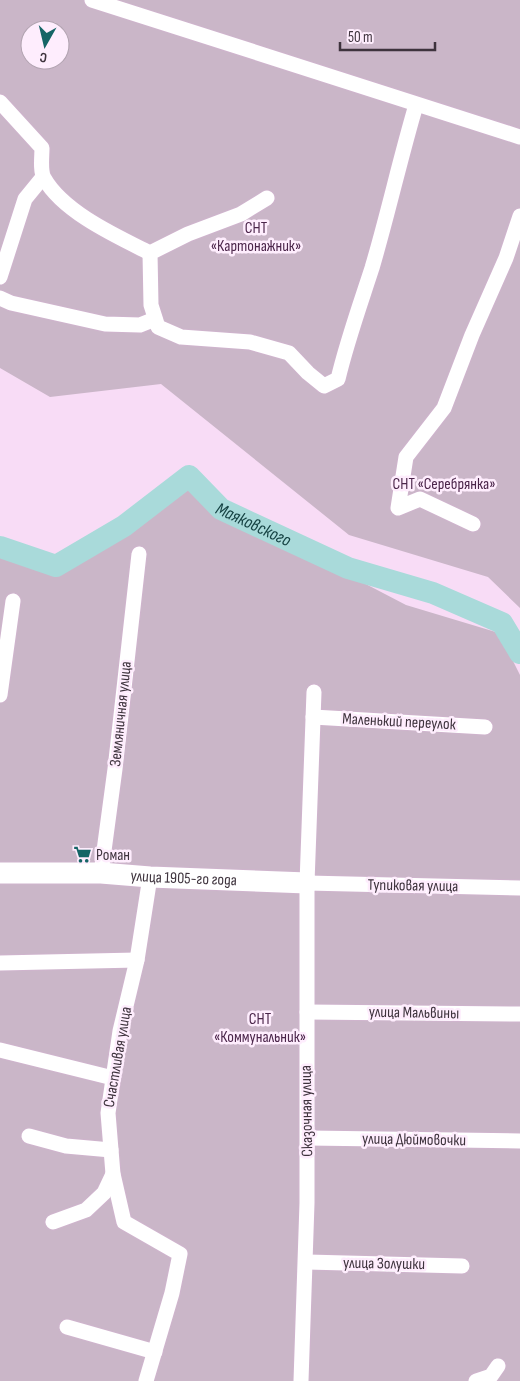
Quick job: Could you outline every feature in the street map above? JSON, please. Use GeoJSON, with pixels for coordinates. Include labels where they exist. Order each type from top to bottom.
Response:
{"type":"FeatureCollection","features":[{"type":"Feature","properties":{"kind":"street"},"geometry":{"type":"LineString","coordinates":[[92,0],[520,137]]}},
{"type":"Feature","properties":{"kind":"street"},"geometry":{"type":"LineString","coordinates":[[0,102],[42,148],[43,177],[59,197],[96,226],[150,253]]}},
{"type":"Feature","properties":{"kind":"street"},"geometry":{"type":"LineString","coordinates":[[150,253],[151,305],[158,327],[181,336],[250,342],[289,352],[308,373],[324,386],[338,378],[346,344],[372,268],[416,105]]}},
{"type":"Feature","properties":{"kind":"street"},"geometry":{"type":"LineString","coordinates":[[0,277],[25,199],[43,177]]}},
{"type":"Feature","properties":{"kind":"street"},"geometry":{"type":"LineString","coordinates":[[150,253],[188,234],[241,214],[267,198]]}},
{"type":"Feature","properties":{"kind":"street"},"geometry":{"type":"LineString","coordinates":[[473,524],[420,499],[398,508],[399,500],[406,457],[444,408],[472,335],[506,258],[520,216]]}},
{"type":"Feature","properties":{"kind":"street"},"geometry":{"type":"LineString","coordinates":[[0,298],[10,303],[105,324],[140,325],[155,319]]}},
{"type":"Feature","properties":{"kind":"street","name":"Земляничная улица"},"geometry":{"type":"LineString","coordinates":[[101,874],[116,769],[139,554]]}},
{"type":"Feature","properties":{"kind":"street"},"geometry":{"type":"LineString","coordinates":[[0,695],[13,601]]}},
{"type":"Feature","properties":{"kind":"street","name":"Сказочная улица"},"geometry":{"type":"LineString","coordinates":[[301,1381],[307,1262],[306,883],[314,692]]}},
{"type":"Feature","properties":{"kind":"street","name":"Маленький переулок"},"geometry":{"type":"LineString","coordinates":[[314,717],[484,727]]}},
{"type":"Feature","properties":{"kind":"street","name":"улица 1905-го года"},"geometry":{"type":"LineString","coordinates":[[0,873],[101,874],[306,883]]}},
{"type":"Feature","properties":{"kind":"street","name":"Счастливая улица"},"geometry":{"type":"LineString","coordinates":[[146,1381],[172,1293],[180,1254],[124,1222],[113,1174],[108,1113],[120,1031],[137,960],[150,877]]}},
{"type":"Feature","properties":{"kind":"street","name":"Тупиковая улица"},"geometry":{"type":"LineString","coordinates":[[306,883],[520,888]]}},
{"type":"Feature","properties":{"kind":"street"},"geometry":{"type":"LineString","coordinates":[[0,963],[137,960]]}},
{"type":"Feature","properties":{"kind":"street","name":"улица Мальвины"},"geometry":{"type":"LineString","coordinates":[[307,1012],[520,1014]]}},
{"type":"Feature","properties":{"kind":"street"},"geometry":{"type":"LineString","coordinates":[[0,1050],[113,1078]]}},
{"type":"Feature","properties":{"kind":"street"},"geometry":{"type":"LineString","coordinates":[[29,1136],[66,1146],[111,1150]]}},
{"type":"Feature","properties":{"kind":"street","name":"улица Дюймовочки"},"geometry":{"type":"LineString","coordinates":[[308,1138],[520,1141]]}},
{"type":"Feature","properties":{"kind":"street"},"geometry":{"type":"LineString","coordinates":[[53,1222],[86,1210],[104,1193],[113,1174]]}},
{"type":"Feature","properties":{"kind":"street","name":"улица Золушки"},"geometry":{"type":"LineString","coordinates":[[307,1262],[462,1266]]}},
{"type":"Feature","properties":{"kind":"street"},"geometry":{"type":"LineString","coordinates":[[67,1327],[155,1352]]}},
{"type":"Feature","properties":{"kind":"street"},"geometry":{"type":"LineString","coordinates":[[476,1381],[491,1376],[498,1366]]}},
{"type":"Feature","properties":{"kind":"green space","name":"СНТ «Картонажник»"},"geometry":{"type":"Polygon","coordinates":[[[0,0],[520,0],[520,608],[488,577],[349,535],[161,384],[50,397],[0,368],[0,0]]]}},
{"type":"Feature","properties":{"kind":"green space","name":"СНТ «Коммунальник»"},"geometry":{"type":"Polygon","coordinates":[[[189,476],[224,510],[406,605],[499,633],[520,675],[520,1381],[0,1381],[0,547],[56,566],[189,476]]]}},
{"type":"Feature","properties":{"kind":"waterway","name":"Маяковского"},"geometry":{"type":"LineString","coordinates":[[0,547],[56,566],[124,526],[189,476],[221,509],[348,568],[433,593],[502,623],[520,653]]}},
{"type":"Feature","properties":{"kind":"place","name":"Роман"},"geometry":{"type":"Point","coordinates":[82,855]}},
{"type":"Feature","properties":{"kind":"park label","name":"СНТ «Серебрянка»"},"geometry":{"type":"Point","coordinates":[444,484]}}]}
